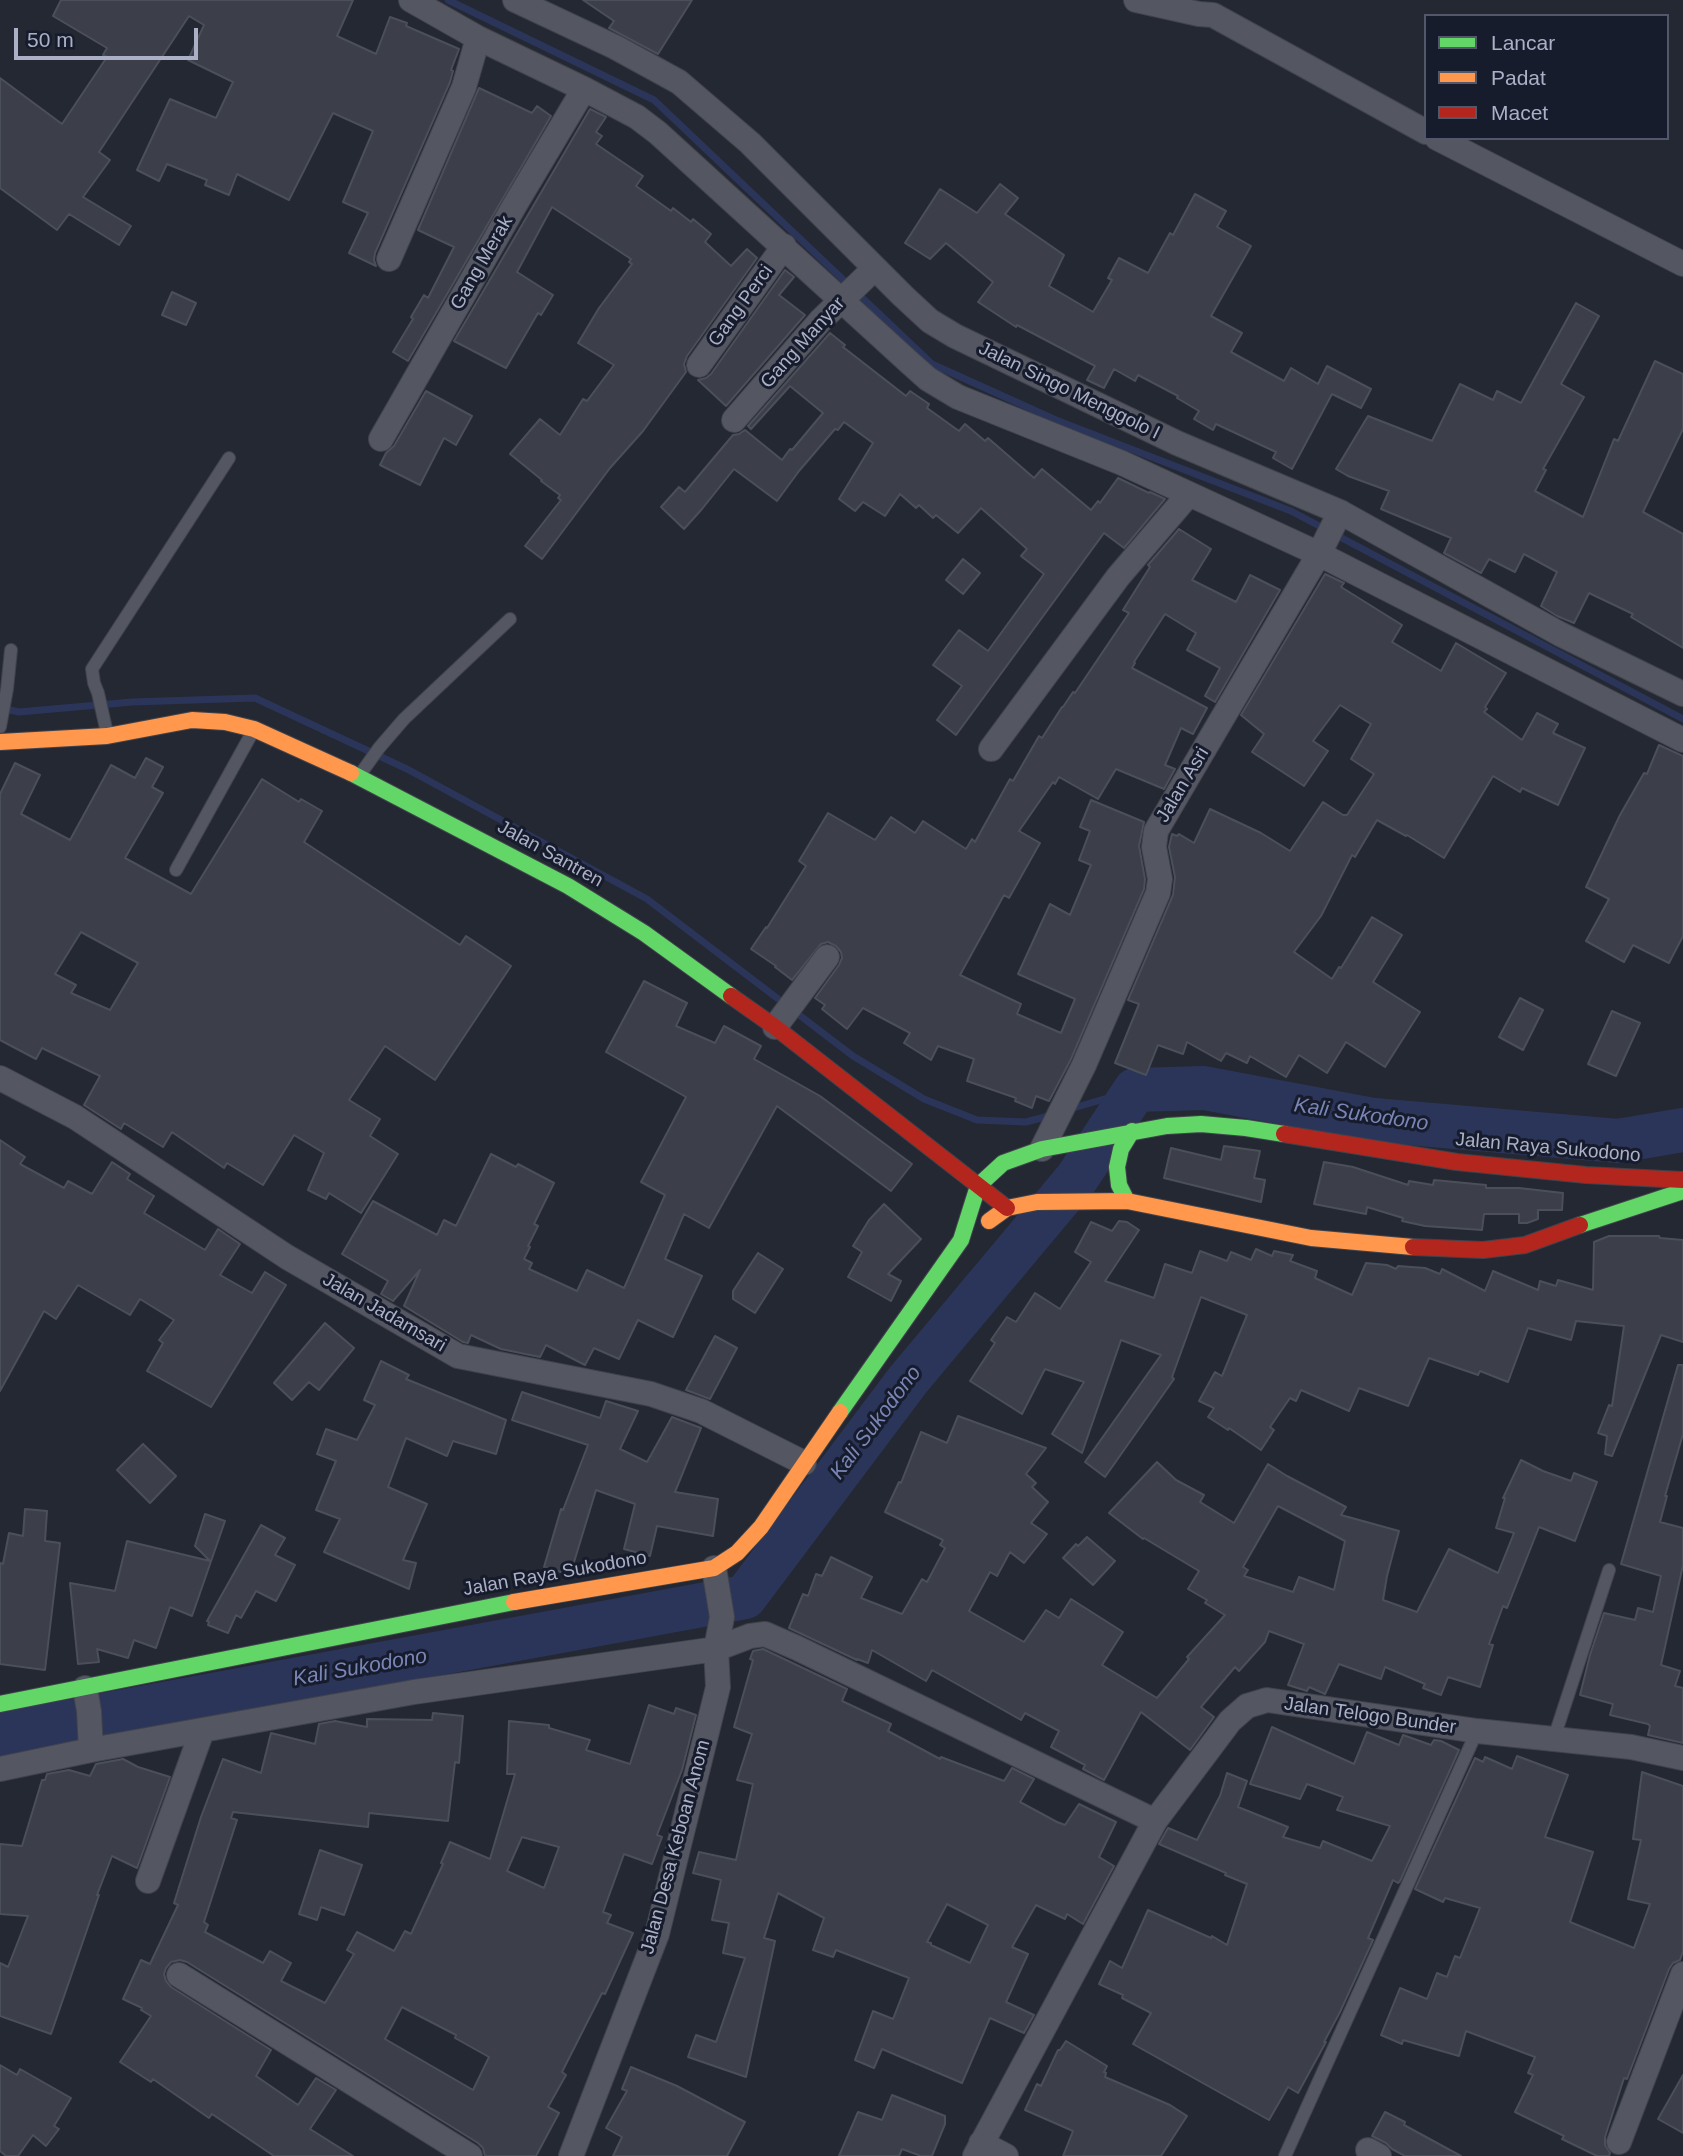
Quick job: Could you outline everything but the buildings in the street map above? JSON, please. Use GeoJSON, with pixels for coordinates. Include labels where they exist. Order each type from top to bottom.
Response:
{"type":"FeatureCollection","features":[{"type":"Feature","properties":{"kind":"main road","name":"Jalan Santren"},"geometry":{"type":"LineString","coordinates":[[0,742],[107,736],[192,720],[225,722],[254,729],[363,772],[568,886],[784,1015],[978,1186],[1007,1208]]}},
{"type":"Feature","properties":{"kind":"main road","name":"Jalan Raya Sukodono"},"geometry":{"type":"LineString","coordinates":[[0,1704],[89,1721],[473,1609],[715,1575],[761,1527],[961,1240],[978,1186],[1003,1163],[1051,1147],[1132,1131],[1201,1124],[1246,1128],[1457,1162],[1589,1187],[1683,1180]]}},
{"type":"Feature","properties":{"kind":"main road"},"geometry":{"type":"LineString","coordinates":[[1119,1202],[1117,1167],[1121,1149],[1132,1131]]}},
{"type":"Feature","properties":{"kind":"main road"},"geometry":{"type":"LineString","coordinates":[[1583,1224],[1589,1187]]}},
{"type":"Feature","properties":{"kind":"main road","name":"Jalan Raya Sukodono"},"geometry":{"type":"LineString","coordinates":[[961,1240],[1007,1208],[1037,1202],[1119,1202],[1311,1238],[1483,1250],[1525,1245],[1683,1191]]}},
{"type":"Feature","properties":{"kind":"street"},"geometry":{"type":"LineString","coordinates":[[411,0],[478,38],[637,117],[845,297],[928,379],[958,397],[1122,463],[1321,550],[1683,740]]}},
{"type":"Feature","properties":{"kind":"street","name":"Jalan Singo Menggolo I"},"geometry":{"type":"LineString","coordinates":[[515,0],[544,6],[679,82],[750,143],[872,271],[930,321],[955,336],[1177,443],[1338,515],[1560,634],[1683,694]]}},
{"type":"Feature","properties":{"kind":"street"},"geometry":{"type":"LineString","coordinates":[[1136,0],[1213,15],[1424,131]]}},
{"type":"Feature","properties":{"kind":"street"},"geometry":{"type":"LineString","coordinates":[[1207,0],[1213,4],[1216,0]]}},
{"type":"Feature","properties":{"kind":"street"},"geometry":{"type":"LineString","coordinates":[[389,259],[464,87],[478,38]]}},
{"type":"Feature","properties":{"kind":"street","name":"Gang Merak"},"geometry":{"type":"LineString","coordinates":[[381,439],[584,89]]}},
{"type":"Feature","properties":{"kind":"street"},"geometry":{"type":"LineString","coordinates":[[1441,140],[1683,264]]}},
{"type":"Feature","properties":{"kind":"street","name":"Gang Perci"},"geometry":{"type":"LineString","coordinates":[[699,365],[784,246]]}},
{"type":"Feature","properties":{"kind":"street","name":"Gang Manyar"},"geometry":{"type":"LineString","coordinates":[[734,420],[821,320],[872,271]]}},
{"type":"Feature","properties":{"kind":"street"},"geometry":{"type":"LineString","coordinates":[[991,749],[1118,577],[1189,494]]}},
{"type":"Feature","properties":{"kind":"street","name":"Jalan Asri"},"geometry":{"type":"LineString","coordinates":[[1051,1147],[1061,1114],[1158,893],[1160,879],[1154,847],[1156,831],[1321,550],[1338,515]]}},
{"type":"Feature","properties":{"kind":"street"},"geometry":{"type":"LineString","coordinates":[[784,1015],[827,957]]}},
{"type":"Feature","properties":{"kind":"street","name":"Jalan Jadamsari"},"geometry":{"type":"LineString","coordinates":[[0,1078],[75,1117],[288,1257],[458,1356],[651,1394],[702,1411],[804,1463]]}},
{"type":"Feature","properties":{"kind":"street","name":"Jalan Desa Keboan Anom"},"geometry":{"type":"LineString","coordinates":[[571,2156],[657,1934],[718,1687],[716,1649],[722,1617],[715,1575]]}},
{"type":"Feature","properties":{"kind":"street"},"geometry":{"type":"LineString","coordinates":[[0,1769],[89,1721],[202,1731],[414,1692],[716,1649],[750,1636],[765,1634],[1154,1821]]}},
{"type":"Feature","properties":{"kind":"street","name":"Jalan Telogo Bunder"},"geometry":{"type":"LineString","coordinates":[[978,2149],[1154,1821],[1230,1721],[1247,1706],[1267,1700],[1477,1731],[1631,1747],[1683,1758]]}},
{"type":"Feature","properties":{"kind":"street"},"geometry":{"type":"LineString","coordinates":[[148,1881],[202,1731]]}},
{"type":"Feature","properties":{"kind":"street"},"geometry":{"type":"LineString","coordinates":[[1619,2143],[1683,1974]]}},
{"type":"Feature","properties":{"kind":"street"},"geometry":{"type":"LineString","coordinates":[[179,1975],[470,2156]]}},
{"type":"Feature","properties":{"kind":"street"},"geometry":{"type":"LineString","coordinates":[[978,2149],[1006,2156]]}},
{"type":"Feature","properties":{"kind":"lane"},"geometry":{"type":"LineString","coordinates":[[107,736],[92,669],[229,458]]}},
{"type":"Feature","properties":{"kind":"lane"},"geometry":{"type":"LineString","coordinates":[[363,772],[404,719],[510,619]]}},
{"type":"Feature","properties":{"kind":"lane"},"geometry":{"type":"LineString","coordinates":[[0,726],[11,650]]}},
{"type":"Feature","properties":{"kind":"lane"},"geometry":{"type":"LineString","coordinates":[[176,870],[254,729]]}},
{"type":"Feature","properties":{"kind":"lane"},"geometry":{"type":"LineString","coordinates":[[1554,1738],[1609,1570]]}},
{"type":"Feature","properties":{"kind":"lane"},"geometry":{"type":"LineString","coordinates":[[1285,2156],[1477,1731]]}},
{"type":"Feature","properties":{"kind":"waterway"},"geometry":{"type":"LineString","coordinates":[[448,0],[654,100],[932,364],[1056,420],[1291,511],[1683,719]]}},
{"type":"Feature","properties":{"kind":"waterway"},"geometry":{"type":"LineString","coordinates":[[1,708],[19,712],[132,702],[255,698],[407,769],[647,899],[853,1056],[924,1099],[977,1120],[1026,1122],[1052,1115]]}},
{"type":"Feature","properties":{"kind":"waterway","name":"Kali Sukodono"},"geometry":{"type":"LineString","coordinates":[[0,1734],[745,1597],[908,1380],[1077,1178],[1135,1090],[1204,1088],[1374,1120],[1618,1141],[1683,1130]]}},
{"type":"Feature","properties":{"kind":"waterway"},"geometry":{"type":"LineString","coordinates":[[1070,1109],[1135,1090]]}},
{"type":"Feature","properties":{"kind":"traffic: fast"},"geometry":{"type":"LineString","coordinates":[[351,773],[568,886],[644,933],[731,996]]}},
{"type":"Feature","properties":{"kind":"traffic: fast"},"geometry":{"type":"LineString","coordinates":[[840,1412],[961,1240],[978,1186],[1003,1163],[1042,1149],[1167,1126],[1201,1124],[1284,1134]]}},
{"type":"Feature","properties":{"kind":"traffic: fast"},"geometry":{"type":"LineString","coordinates":[[1127,1201],[1119,1185],[1117,1167],[1121,1149],[1132,1131]]}},
{"type":"Feature","properties":{"kind":"traffic: fast"},"geometry":{"type":"LineString","coordinates":[[1580,1225],[1683,1191]]}},
{"type":"Feature","properties":{"kind":"traffic: fast"},"geometry":{"type":"LineString","coordinates":[[0,1704],[514,1602]]}},
{"type":"Feature","properties":{"kind":"traffic: slow"},"geometry":{"type":"LineString","coordinates":[[0,742],[107,736],[192,720],[225,722],[254,729],[351,773]]}},
{"type":"Feature","properties":{"kind":"traffic: slow"},"geometry":{"type":"LineString","coordinates":[[989,1221],[1007,1208],[1037,1202],[1127,1201],[1311,1238],[1413,1247]]}},
{"type":"Feature","properties":{"kind":"traffic: slow"},"geometry":{"type":"LineString","coordinates":[[514,1602],[714,1568],[737,1553],[761,1527],[840,1412]]}},
{"type":"Feature","properties":{"kind":"traffic: jam"},"geometry":{"type":"LineString","coordinates":[[731,996],[775,1027],[1007,1208]]}},
{"type":"Feature","properties":{"kind":"traffic: jam"},"geometry":{"type":"LineString","coordinates":[[1284,1134],[1457,1162],[1586,1175],[1683,1180]]}},
{"type":"Feature","properties":{"kind":"traffic: jam"},"geometry":{"type":"LineString","coordinates":[[1413,1247],[1483,1250],[1525,1245],[1580,1225]]}}]}
